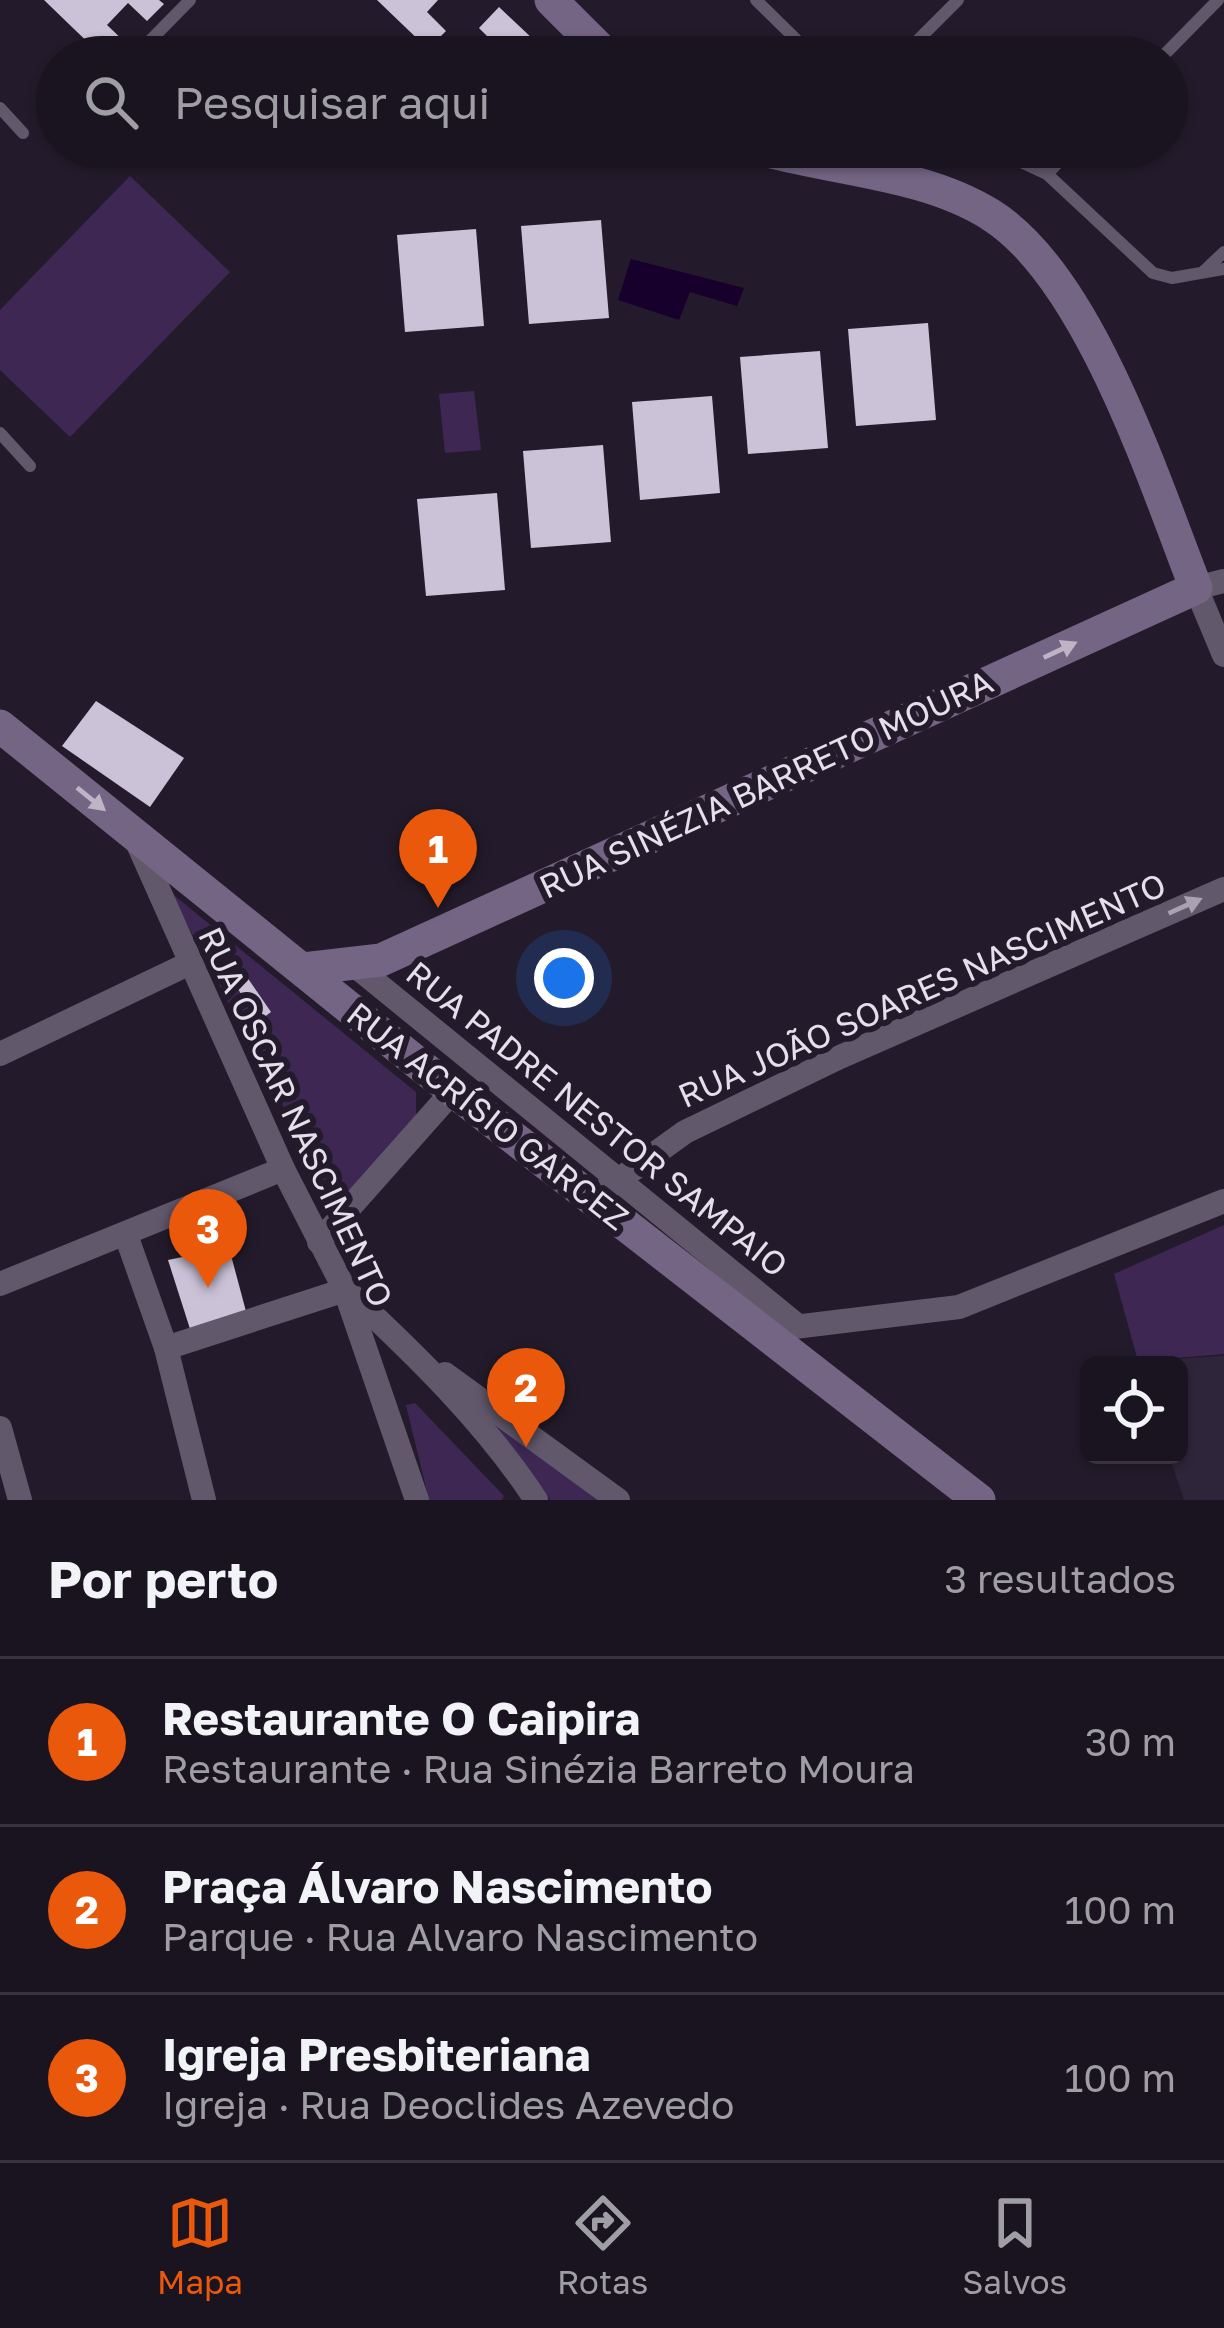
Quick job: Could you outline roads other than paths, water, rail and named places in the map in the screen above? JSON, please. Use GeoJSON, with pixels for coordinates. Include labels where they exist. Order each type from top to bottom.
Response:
{"type":"FeatureCollection","features":[{"type":"Feature","properties":{"kind":"street"},"geometry":{"type":"LineString","coordinates":[[551,0],[587,36]]}},
{"type":"Feature","properties":{"kind":"street"},"geometry":{"type":"LineString","coordinates":[[843,168],[929,188],[990,214],[1036,252],[1062,289],[1210,585],[1224,655]]}},
{"type":"Feature","properties":{"kind":"street","name":"RUA SINÉZIA BARRETO MOURA"},"geometry":{"type":"LineString","coordinates":[[303,969],[370,968],[1210,585]]}},
{"type":"Feature","properties":{"kind":"street","name":"RUA ACRÍSIO GARCEZ"},"geometry":{"type":"LineString","coordinates":[[0,726],[453,1091],[979,1500]]}},
{"type":"Feature","properties":{"kind":"street","name":"RUA OSCAR NASCIMENTO"},"geometry":{"type":"LineString","coordinates":[[133,833],[283,1169],[345,1290],[417,1500]]}},
{"type":"Feature","properties":{"kind":"street","name":"RUA JOÃO SOARES NASCIMENTO"},"geometry":{"type":"LineString","coordinates":[[592,1199],[619,1175],[685,1132],[840,1057],[1224,889]]}},
{"type":"Feature","properties":{"kind":"street"},"geometry":{"type":"LineString","coordinates":[[0,1054],[188,964]]}},
{"type":"Feature","properties":{"kind":"street"},"geometry":{"type":"LineString","coordinates":[[370,968],[370,1025]]}},
{"type":"Feature","properties":{"kind":"street","name":"RUA PADRE NESTOR SAMPAIO"},"geometry":{"type":"LineString","coordinates":[[370,968],[798,1326]]}},
{"type":"Feature","properties":{"kind":"street"},"geometry":{"type":"LineString","coordinates":[[319,1242],[453,1091]]}},
{"type":"Feature","properties":{"kind":"street"},"geometry":{"type":"LineString","coordinates":[[0,1284],[283,1169]]}},
{"type":"Feature","properties":{"kind":"street"},"geometry":{"type":"LineString","coordinates":[[763,1330],[959,1307],[1224,1201]]}},
{"type":"Feature","properties":{"kind":"street"},"geometry":{"type":"LineString","coordinates":[[126,1235],[166,1348],[204,1500]]}},
{"type":"Feature","properties":{"kind":"street"},"geometry":{"type":"LineString","coordinates":[[166,1348],[345,1290],[405,1344],[618,1500]]}},
{"type":"Feature","properties":{"kind":"street"},"geometry":{"type":"LineString","coordinates":[[405,1344],[513,1465],[536,1500]]}},
{"type":"Feature","properties":{"kind":"street"},"geometry":{"type":"LineString","coordinates":[[0,1428],[20,1500]]}},
{"type":"Feature","properties":{"kind":"lane"},"geometry":{"type":"LineString","coordinates":[[155,36],[190,0]]}},
{"type":"Feature","properties":{"kind":"lane"},"geometry":{"type":"LineString","coordinates":[[756,0],[793,36]]}},
{"type":"Feature","properties":{"kind":"lane"},"geometry":{"type":"LineString","coordinates":[[922,36],[958,0]]}},
{"type":"Feature","properties":{"kind":"lane"},"geometry":{"type":"LineString","coordinates":[[1183,36],[1218,0]]}},
{"type":"Feature","properties":{"kind":"lane"},"geometry":{"type":"LineString","coordinates":[[0,108],[23,133]]}},
{"type":"Feature","properties":{"kind":"lane"},"geometry":{"type":"LineString","coordinates":[[1034,168],[1047,174],[1153,273],[1172,278],[1224,269]]}},
{"type":"Feature","properties":{"kind":"lane"},"geometry":{"type":"LineString","coordinates":[[1047,174],[1053,168]]}},
{"type":"Feature","properties":{"kind":"lane"},"geometry":{"type":"LineString","coordinates":[[1198,276],[1224,252]]}},
{"type":"Feature","properties":{"kind":"lane"},"geometry":{"type":"LineString","coordinates":[[0,433],[30,466]]}},
{"type":"Feature","properties":{"kind":"place","name":"Restaurante O Caipira"},"geometry":{"type":"Point","coordinates":[438,908]}},
{"type":"Feature","properties":{"kind":"place","name":"Igreja Presbiteriana"},"geometry":{"type":"Point","coordinates":[208,1288]}},
{"type":"Feature","properties":{"kind":"place","name":"Praça Álvaro Nascimento"},"geometry":{"type":"Point","coordinates":[526,1447]}}]}
